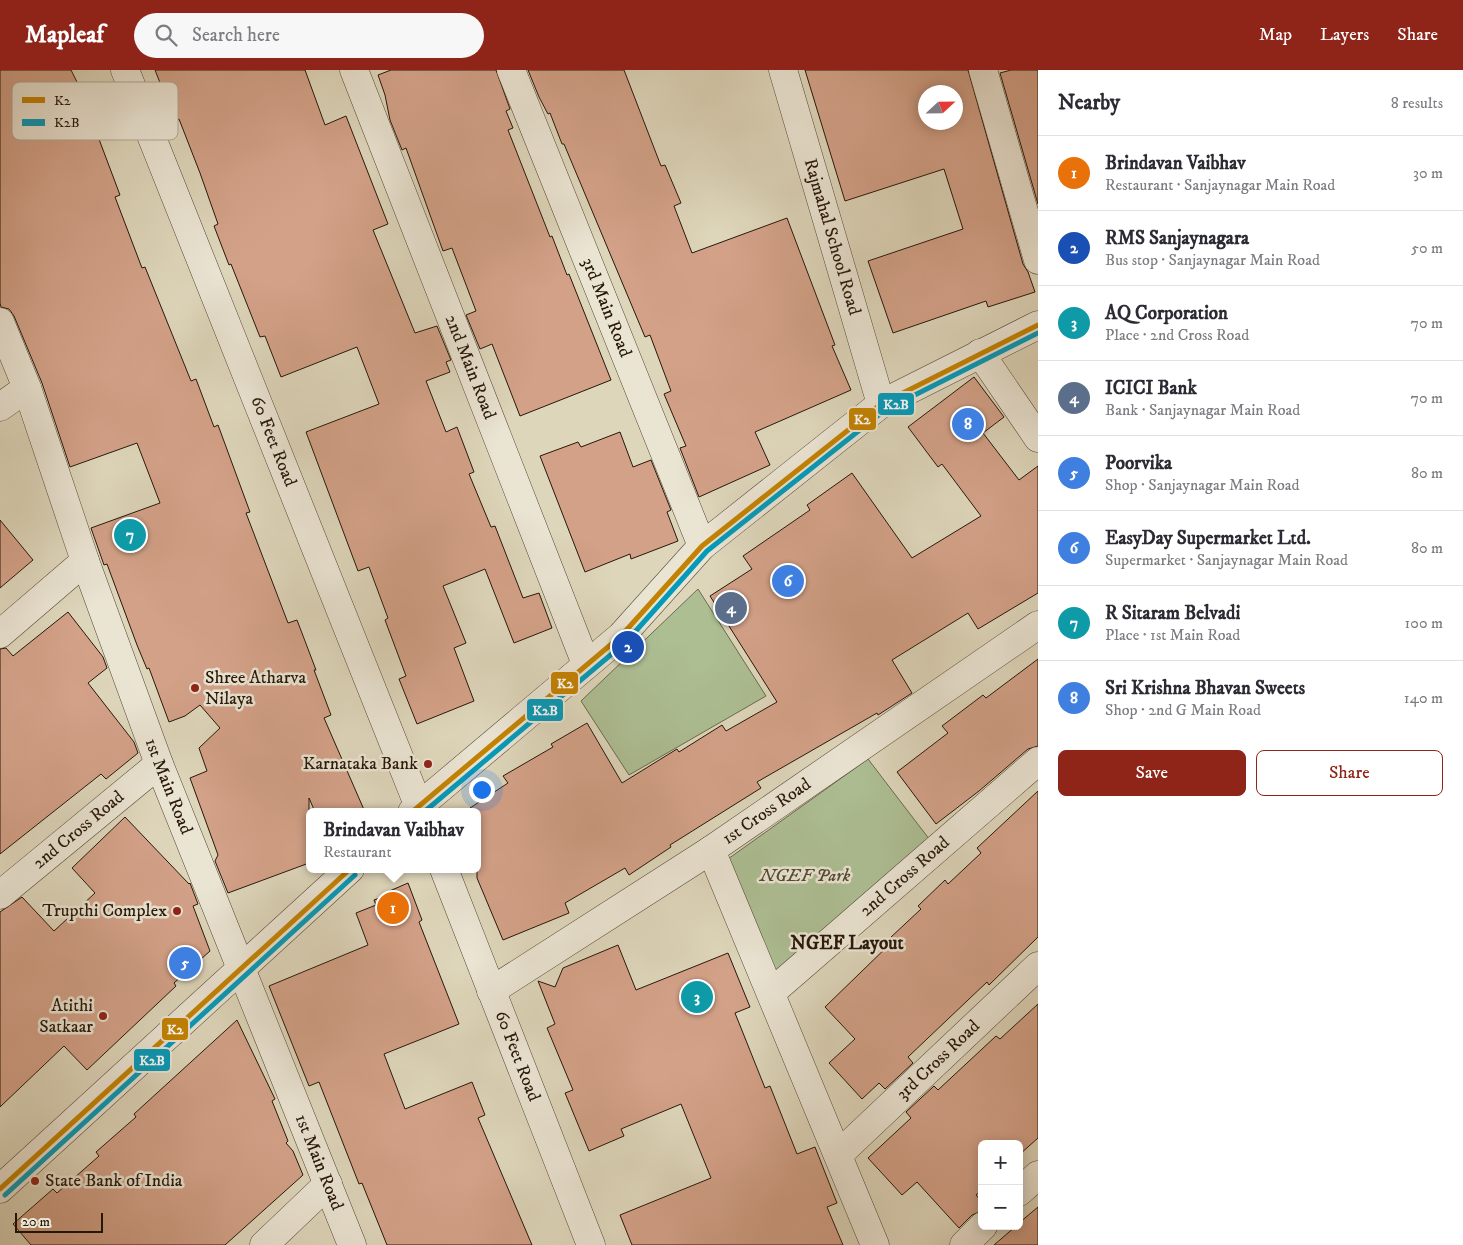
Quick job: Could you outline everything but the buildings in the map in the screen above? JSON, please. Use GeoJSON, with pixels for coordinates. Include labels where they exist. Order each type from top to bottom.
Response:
{"type":"FeatureCollection","features":[{"type":"Feature","properties":{"kind":"street","name":"60 Feet Road"},"geometry":{"type":"LineString","coordinates":[[126,70],[131,82]]}},
{"type":"Feature","properties":{"kind":"street","name":"2nd Main Road"},"geometry":{"type":"LineString","coordinates":[[354,70],[586,664]]}},
{"type":"Feature","properties":{"kind":"street","name":"3rd Main Road"},"geometry":{"type":"LineString","coordinates":[[511,70],[702,546]]}},
{"type":"Feature","properties":{"kind":"street","name":"Rajmahal School Road"},"geometry":{"type":"LineString","coordinates":[[783,70],[882,404]]}},
{"type":"Feature","properties":{"kind":"street"},"geometry":{"type":"LineString","coordinates":[[983,70],[1038,260]]}},
{"type":"Feature","properties":{"kind":"street","name":"60 Feet Road"},"geometry":{"type":"LineString","coordinates":[[154,140],[416,808]]}},
{"type":"Feature","properties":{"kind":"street","name":"1st Main Road"},"geometry":{"type":"LineString","coordinates":[[0,322],[27,388],[84,561],[159,764],[240,970],[352,1245]]}},
{"type":"Feature","properties":{"kind":"street"},"geometry":{"type":"LineString","coordinates":[[419,808],[634,623],[702,546],[882,404],[1038,325]]}},
{"type":"Feature","properties":{"kind":"street"},"geometry":{"type":"LineString","coordinates":[[980,353],[1038,438]]}},
{"type":"Feature","properties":{"kind":"street"},"geometry":{"type":"LineString","coordinates":[[0,407],[27,388]]}},
{"type":"Feature","properties":{"kind":"street"},"geometry":{"type":"LineString","coordinates":[[0,634],[84,561]]}},
{"type":"Feature","properties":{"kind":"street","name":"1st Cross Road"},"geometry":{"type":"LineString","coordinates":[[491,991],[711,850],[1038,625]]}},
{"type":"Feature","properties":{"kind":"street","name":"2nd Cross Road"},"geometry":{"type":"LineString","coordinates":[[772,992],[1038,761]]}},
{"type":"Feature","properties":{"kind":"street","name":"2nd Cross Road"},"geometry":{"type":"LineString","coordinates":[[0,895],[159,764]]}},
{"type":"Feature","properties":{"kind":"street"},"geometry":{"type":"LineString","coordinates":[[711,850],[772,992],[875,1245]]}},
{"type":"Feature","properties":{"kind":"street"},"geometry":{"type":"LineString","coordinates":[[0,1189],[346,873]]}},
{"type":"Feature","properties":{"kind":"street","name":"60 Feet Road"},"geometry":{"type":"LineString","coordinates":[[446,873],[591,1245]]}},
{"type":"Feature","properties":{"kind":"street","name":"3rd Cross Road"},"geometry":{"type":"LineString","coordinates":[[838,1155],[1038,966]]}},
{"type":"Feature","properties":{"kind":"street"},"geometry":{"type":"LineString","coordinates":[[1023,1188],[1038,1174]]}},
{"type":"Feature","properties":{"kind":"street"},"geometry":{"type":"LineString","coordinates":[[264,1245],[328,1184]]}},
{"type":"Feature","properties":{"kind":"street"},"geometry":{"type":"LineString","coordinates":[[964,1245],[979,1230]]}},
{"type":"Feature","properties":{"kind":"green space"},"geometry":{"type":"Polygon","coordinates":[[[698,589],[766,696],[629,775],[581,701],[698,589]]]}},
{"type":"Feature","properties":{"kind":"green space","name":"NGEF Park"},"geometry":{"type":"Polygon","coordinates":[[[868,759],[933,844],[777,976],[728,859],[868,759]]]}},
{"type":"Feature","properties":{"kind":"transit line","name":"K2"},"geometry":{"type":"LineString","coordinates":[[417,808],[621,636],[702,546],[881,404],[1038,325]]}},
{"type":"Feature","properties":{"kind":"transit line","name":"K2B"},"geometry":{"type":"LineString","coordinates":[[429,808],[626,642],[707,551],[885,410],[1038,333]]}},
{"type":"Feature","properties":{"kind":"transit line","name":"K2"},"geometry":{"type":"LineString","coordinates":[[0,1189],[346,873]]}},
{"type":"Feature","properties":{"kind":"transit line","name":"K2B"},"geometry":{"type":"LineString","coordinates":[[5,1195],[355,875]]}},
{"type":"Feature","properties":{"kind":"place","name":"Sri Krishna Bhavan Sweets"},"geometry":{"type":"Point","coordinates":[968,424]}},
{"type":"Feature","properties":{"kind":"place","name":"R Sitaram Belvadi"},"geometry":{"type":"Point","coordinates":[130,535]}},
{"type":"Feature","properties":{"kind":"place","name":"EasyDay Supermarket Ltd."},"geometry":{"type":"Point","coordinates":[788,581]}},
{"type":"Feature","properties":{"kind":"place","name":"ICICI Bank"},"geometry":{"type":"Point","coordinates":[731,608]}},
{"type":"Feature","properties":{"kind":"place","name":"RMS Sanjaynagara"},"geometry":{"type":"Point","coordinates":[628,647]}},
{"type":"Feature","properties":{"kind":"place","name":"Shree Atharva Nilaya"},"geometry":{"type":"Point","coordinates":[195,688]}},
{"type":"Feature","properties":{"kind":"place","name":"Karnataka Bank"},"geometry":{"type":"Point","coordinates":[428,764]}},
{"type":"Feature","properties":{"kind":"place","name":"Brindavan Vaibhav"},"geometry":{"type":"Point","coordinates":[393,908]}},
{"type":"Feature","properties":{"kind":"place","name":"Trupthi Complex"},"geometry":{"type":"Point","coordinates":[177,911]}},
{"type":"Feature","properties":{"kind":"place","name":"Poorvika"},"geometry":{"type":"Point","coordinates":[185,963]}},
{"type":"Feature","properties":{"kind":"place","name":"AQ Corporation"},"geometry":{"type":"Point","coordinates":[697,997]}},
{"type":"Feature","properties":{"kind":"place","name":"Atithi Satkaar"},"geometry":{"type":"Point","coordinates":[103,1016]}},
{"type":"Feature","properties":{"kind":"place","name":"State Bank of India"},"geometry":{"type":"Point","coordinates":[35,1181]}},
{"type":"Feature","properties":{"kind":"district","name":"NGEF Layout"},"geometry":{"type":"Point","coordinates":[847,943]}}]}
